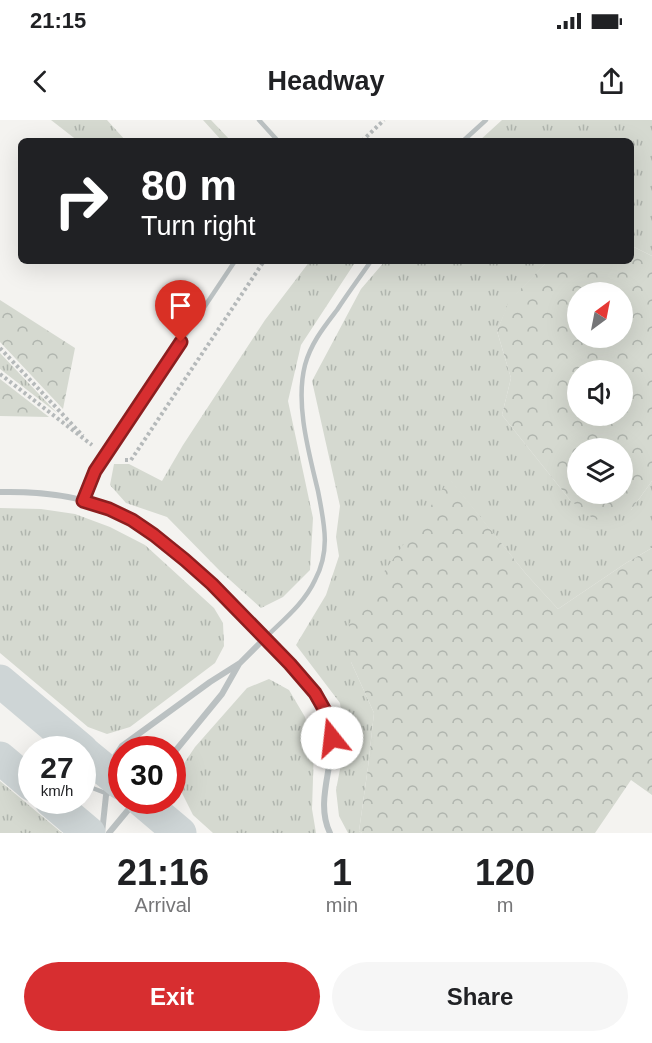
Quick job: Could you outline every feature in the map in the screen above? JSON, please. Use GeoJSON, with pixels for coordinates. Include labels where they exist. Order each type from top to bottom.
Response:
{"type":"FeatureCollection","features":[{"type":"Feature","properties":{"kind":"highway"},"geometry":{"type":"LineString","coordinates":[[0,681],[65,736]]}},
{"type":"Feature","properties":{"kind":"highway"},"geometry":{"type":"LineString","coordinates":[[4,759],[18,772]]}},
{"type":"Feature","properties":{"kind":"highway"},"geometry":{"type":"LineString","coordinates":[[96,768],[108,783]]}},
{"type":"Feature","properties":{"kind":"highway"},"geometry":{"type":"LineString","coordinates":[[66,814],[89,833]]}},
{"type":"Feature","properties":{"kind":"highway"},"geometry":{"type":"LineString","coordinates":[[151,814],[180,833]]}},
{"type":"Feature","properties":{"kind":"street"},"geometry":{"type":"LineString","coordinates":[[0,492],[56,495],[109,509],[132,520],[154,535],[212,584],[290,664],[315,693],[328,716],[332,738],[323,809],[326,826],[330,833]]}},
{"type":"Feature","properties":{"kind":"street"},"geometry":{"type":"LineString","coordinates":[[136,736],[240,663],[264,639]]}},
{"type":"Feature","properties":{"kind":"street"},"geometry":{"type":"LineString","coordinates":[[186,738],[222,694],[240,663]]}},
{"type":"Feature","properties":{"kind":"street"},"geometry":{"type":"LineString","coordinates":[[102,833],[108,806]]}},
{"type":"Feature","properties":{"kind":"street"},"geometry":{"type":"LineString","coordinates":[[109,833],[125,814]]}},
{"type":"Feature","properties":{"kind":"lane"},"geometry":{"type":"LineString","coordinates":[[260,120],[275,138]]}},
{"type":"Feature","properties":{"kind":"lane"},"geometry":{"type":"LineString","coordinates":[[467,138],[486,120]]}},
{"type":"Feature","properties":{"kind":"lane"},"geometry":{"type":"LineString","coordinates":[[83,501],[95,471],[105,455],[233,264]]}},
{"type":"Feature","properties":{"kind":"lane"},"geometry":{"type":"LineString","coordinates":[[264,639],[303,600],[316,580],[324,555],[325,527],[306,438],[302,402],[305,366],[310,349],[319,334],[369,264]]}},
{"type":"Feature","properties":{"kind":"path"},"geometry":{"type":"LineString","coordinates":[[365,138],[384,120]]}},
{"type":"Feature","properties":{"kind":"path"},"geometry":{"type":"LineString","coordinates":[[123,460],[131,460],[262,264]]}},
{"type":"Feature","properties":{"kind":"path"},"geometry":{"type":"LineString","coordinates":[[0,348],[92,445]]}},
{"type":"Feature","properties":{"kind":"path"},"geometry":{"type":"LineString","coordinates":[[0,374],[105,455]]}},
{"type":"Feature","properties":{"kind":"green space"},"geometry":{"type":"Polygon","coordinates":[[[51,120],[107,120],[123,138],[74,138],[51,120]]]}},
{"type":"Feature","properties":{"kind":"green space"},"geometry":{"type":"Polygon","coordinates":[[[203,120],[211,120],[228,138],[219,138],[203,120]]]}},
{"type":"Feature","properties":{"kind":"green space"},"geometry":{"type":"Polygon","coordinates":[[[502,120],[652,120],[652,256],[634,247],[634,138],[482,138],[502,120]]]}},
{"type":"Feature","properties":{"kind":"green space"},"geometry":{"type":"Polygon","coordinates":[[[634,247],[652,256],[652,481],[631,510],[595,520],[575,504],[633,504],[633,438],[567,438],[567,496],[502,415],[511,378],[497,331],[509,301],[545,264],[634,264],[634,247]]]}},
{"type":"Feature","properties":{"kind":"green space"},"geometry":{"type":"Polygon","coordinates":[[[308,264],[354,264],[301,345],[288,401],[313,518],[310,570],[283,597],[261,608],[220,571],[167,517],[126,503],[110,485],[114,464],[129,464],[162,481],[265,320],[308,264]]]}},
{"type":"Feature","properties":{"kind":"green space"},"geometry":{"type":"Polygon","coordinates":[[[382,264],[545,264],[510,301],[497,331],[511,378],[502,415],[567,496],[567,504],[594,504],[631,510],[652,481],[652,548],[558,609],[526,574],[450,480],[351,662],[374,713],[359,831],[362,833],[348,833],[339,816],[336,790],[345,743],[340,703],[296,645],[326,595],[339,556],[336,537],[340,506],[312,381],[361,289],[382,264]]]}},
{"type":"Feature","properties":{"kind":"green space"},"geometry":{"type":"Polygon","coordinates":[[[0,300],[75,348],[63,409],[0,342],[0,300]]]}},
{"type":"Feature","properties":{"kind":"green space"},"geometry":{"type":"Polygon","coordinates":[[[0,353],[57,413],[0,369],[0,353]]]}},
{"type":"Feature","properties":{"kind":"green space"},"geometry":{"type":"Polygon","coordinates":[[[0,379],[49,417],[0,416],[0,379]]]}},
{"type":"Feature","properties":{"kind":"green space"},"geometry":{"type":"Polygon","coordinates":[[[450,479],[526,574],[558,609],[652,548],[652,795],[631,780],[595,833],[362,833],[359,831],[374,713],[351,662],[349,624],[450,479]]]}},
{"type":"Feature","properties":{"kind":"green space"},"geometry":{"type":"Polygon","coordinates":[[[0,508],[41,509],[75,514],[110,527],[145,545],[214,608],[223,623],[224,646],[215,663],[130,727],[107,734],[88,727],[0,653],[0,508]]]}},
{"type":"Feature","properties":{"kind":"green space"},"geometry":{"type":"Polygon","coordinates":[[[269,679],[289,690],[305,717],[314,748],[312,809],[316,833],[213,833],[193,815],[186,801],[186,760],[195,747],[247,688],[269,679]]]}},
{"type":"Feature","properties":{"kind":"green space"},"geometry":{"type":"Polygon","coordinates":[[[0,781],[18,796],[18,814],[39,814],[62,833],[0,833],[0,781]]]}},
{"type":"Feature","properties":{"kind":"route"},"geometry":{"type":"LineString","coordinates":[[181,342],[95,471],[83,501],[109,509],[132,520],[154,535],[212,584],[315,693],[328,716],[332,738]]}}]}
